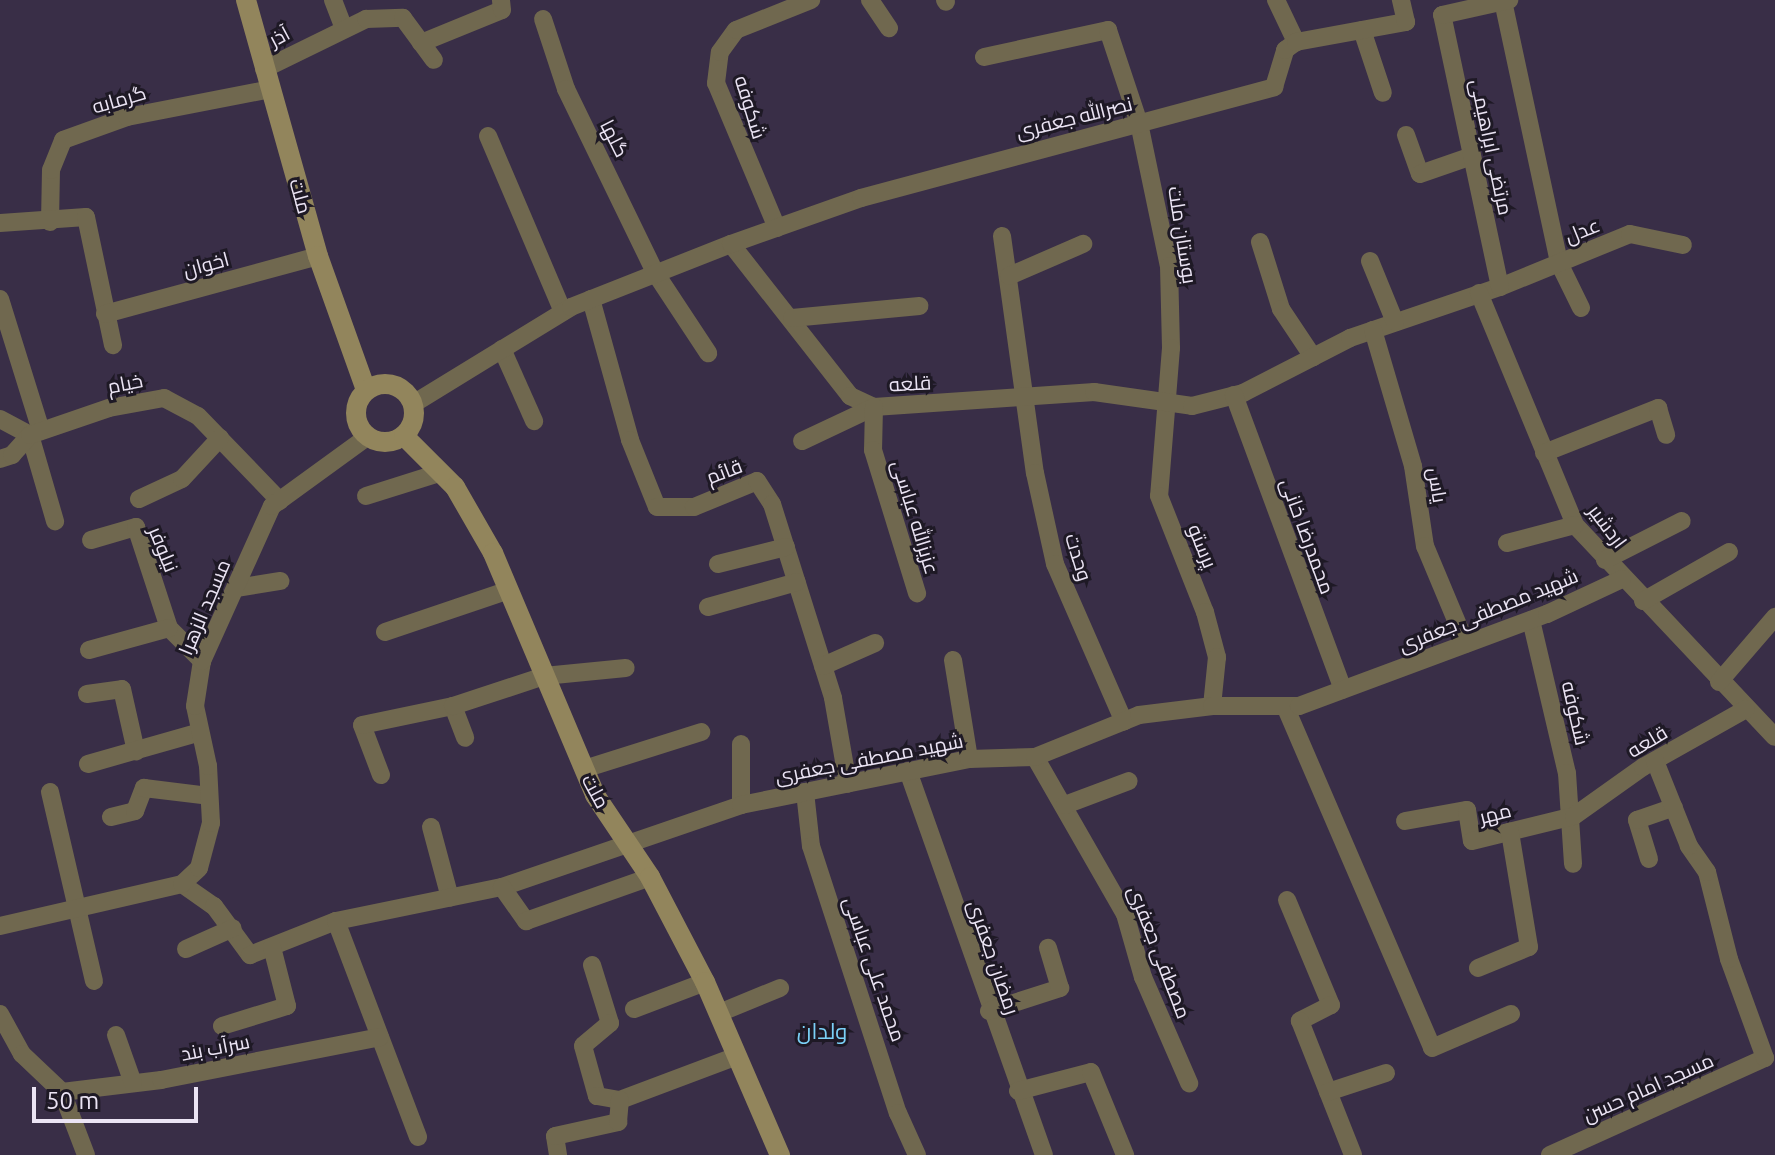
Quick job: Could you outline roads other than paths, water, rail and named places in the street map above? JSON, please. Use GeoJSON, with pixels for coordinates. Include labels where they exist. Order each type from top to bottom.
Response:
{"type":"FeatureCollection","features":[{"type":"Feature","properties":{"kind":"street","name":"ملت"},"geometry":{"type":"LineString","coordinates":[[246,0],[318,256],[366,390]]}},
{"type":"Feature","properties":{"kind":"street"},"geometry":{"type":"LineString","coordinates":[[333,0],[344,28]]}},
{"type":"Feature","properties":{"kind":"street"},"geometry":{"type":"LineString","coordinates":[[421,43],[502,10],[501,0]]}},
{"type":"Feature","properties":{"kind":"street"},"geometry":{"type":"LineString","coordinates":[[870,0],[889,28]]}},
{"type":"Feature","properties":{"kind":"street"},"geometry":{"type":"LineString","coordinates":[[1276,0],[1296,42],[1406,22],[1401,0]]}},
{"type":"Feature","properties":{"kind":"street","name":"شکوفه"},"geometry":{"type":"LineString","coordinates":[[777,228],[716,83],[718,67],[720,52],[736,30],[807,1]]}},
{"type":"Feature","properties":{"kind":"street"},"geometry":{"type":"LineString","coordinates":[[1506,1],[1559,263],[1581,308]]}},
{"type":"Feature","properties":{"kind":"street","name":"مرتضی ابراهیمی"},"geometry":{"type":"LineString","coordinates":[[1500,287],[1442,15],[1506,1]]}},
{"type":"Feature","properties":{"kind":"street","name":"آذر"},"geometry":{"type":"LineString","coordinates":[[264,69],[344,28],[401,9],[434,60]]}},
{"type":"Feature","properties":{"kind":"street","name":"گلها"},"geometry":{"type":"LineString","coordinates":[[543,19],[566,89],[656,274],[708,353]]}},
{"type":"Feature","properties":{"kind":"street","name":"بوستان ملت"},"geometry":{"type":"LineString","coordinates":[[984,57],[1108,30],[1139,123],[1169,266],[1171,348],[1165,403]]}},
{"type":"Feature","properties":{"kind":"street"},"geometry":{"type":"LineString","coordinates":[[1362,30],[1383,93]]}},
{"type":"Feature","properties":{"kind":"street","name":"نصرالله جعفری"},"geometry":{"type":"LineString","coordinates":[[731,244],[861,198],[1274,87],[1285,50],[1296,42]]}},
{"type":"Feature","properties":{"kind":"street","name":"گرمابه"},"geometry":{"type":"LineString","coordinates":[[50,222],[51,170],[63,140],[127,117],[271,89]]}},
{"type":"Feature","properties":{"kind":"street"},"geometry":{"type":"LineString","coordinates":[[1406,135],[1420,174],[1472,156]]}},
{"type":"Feature","properties":{"kind":"street"},"geometry":{"type":"LineString","coordinates":[[488,136],[563,312]]}},
{"type":"Feature","properties":{"kind":"street"},"geometry":{"type":"LineString","coordinates":[[0,223],[50,222],[86,217],[113,345]]}},
{"type":"Feature","properties":{"kind":"street","name":"عدل"},"geometry":{"type":"LineString","coordinates":[[1500,287],[1630,234],[1683,245]]}},
{"type":"Feature","properties":{"kind":"street","name":"وحدت"},"geometry":{"type":"LineString","coordinates":[[1002,236],[1027,395],[1035,473],[1055,564],[1124,722]]}},
{"type":"Feature","properties":{"kind":"street"},"geometry":{"type":"LineString","coordinates":[[1260,242],[1281,309],[1313,357]]}},
{"type":"Feature","properties":{"kind":"street"},"geometry":{"type":"LineString","coordinates":[[413,404],[563,312],[731,244]]}},
{"type":"Feature","properties":{"kind":"street","name":"قلعه"},"geometry":{"type":"LineString","coordinates":[[731,244],[792,318],[850,396],[874,407],[1094,392],[1192,406],[1234,395],[1373,330],[1500,287]]}},
{"type":"Feature","properties":{"kind":"street"},"geometry":{"type":"LineString","coordinates":[[1009,276],[1083,244]]}},
{"type":"Feature","properties":{"kind":"street","name":"اخوان"},"geometry":{"type":"LineString","coordinates":[[105,314],[318,256]]}},
{"type":"Feature","properties":{"kind":"street"},"geometry":{"type":"LineString","coordinates":[[1370,261],[1395,322]]}},
{"type":"Feature","properties":{"kind":"street","name":"اردشیر"},"geometry":{"type":"LineString","coordinates":[[1479,293],[1575,525],[1719,682],[1771,728]]}},
{"type":"Feature","properties":{"kind":"street"},"geometry":{"type":"LineString","coordinates":[[0,299],[36,433],[55,521]]}},
{"type":"Feature","properties":{"kind":"street","name":"قائم"},"geometry":{"type":"LineString","coordinates":[[591,299],[630,440],[657,507],[694,507],[757,481],[772,504],[823,666],[848,784]]}},
{"type":"Feature","properties":{"kind":"street"},"geometry":{"type":"LineString","coordinates":[[792,318],[919,306]]}},
{"type":"Feature","properties":{"kind":"street","name":"یاس"},"geometry":{"type":"LineString","coordinates":[[1373,330],[1413,466],[1425,546],[1466,644]]}},
{"type":"Feature","properties":{"kind":"street"},"geometry":{"type":"LineString","coordinates":[[502,349],[534,421]]}},
{"type":"Feature","properties":{"kind":"street"},"geometry":{"type":"LineString","coordinates":[[393,385],[413,404],[413,421],[404,436],[385,443],[367,437],[357,422],[357,404],[366,390],[393,385]]}},
{"type":"Feature","properties":{"kind":"street","name":"محمدرضا خانی"},"geometry":{"type":"LineString","coordinates":[[1234,395],[1343,690]]}},
{"type":"Feature","properties":{"kind":"street","name":"خیام"},"geometry":{"type":"LineString","coordinates":[[0,459],[12,455],[36,433],[109,408],[164,398],[198,416],[280,501]]}},
{"type":"Feature","properties":{"kind":"street","name":"پرستو"},"geometry":{"type":"LineString","coordinates":[[1165,403],[1159,496],[1205,612],[1217,657],[1212,706]]}},
{"type":"Feature","properties":{"kind":"street"},"geometry":{"type":"LineString","coordinates":[[802,441],[874,407]]}},
{"type":"Feature","properties":{"kind":"street","name":"عزیزالله عباسی"},"geometry":{"type":"LineString","coordinates":[[874,407],[873,450],[917,593]]}},
{"type":"Feature","properties":{"kind":"street"},"geometry":{"type":"LineString","coordinates":[[1544,453],[1658,408],[1666,435]]}},
{"type":"Feature","properties":{"kind":"street"},"geometry":{"type":"LineString","coordinates":[[0,419],[36,433]]}},
{"type":"Feature","properties":{"kind":"street","name":"ملت"},"geometry":{"type":"LineString","coordinates":[[404,436],[455,487],[509,590],[584,769],[650,877],[705,982],[780,1155]]}},
{"type":"Feature","properties":{"kind":"street","name":"مسجد الزهرا"},"geometry":{"type":"LineString","coordinates":[[182,884],[199,868],[211,823],[195,706],[202,661],[272,506],[367,437]]}},
{"type":"Feature","properties":{"kind":"street"},"geometry":{"type":"LineString","coordinates":[[139,499],[182,479],[220,438]]}},
{"type":"Feature","properties":{"kind":"street"},"geometry":{"type":"LineString","coordinates":[[366,496],[439,473]]}},
{"type":"Feature","properties":{"kind":"street"},"geometry":{"type":"LineString","coordinates":[[1605,560],[1682,521]]}},
{"type":"Feature","properties":{"kind":"street"},"geometry":{"type":"LineString","coordinates":[[1507,543],[1575,525]]}},
{"type":"Feature","properties":{"kind":"street","name":"نیلوفر"},"geometry":{"type":"LineString","coordinates":[[91,540],[136,527],[169,628],[202,661]]}},
{"type":"Feature","properties":{"kind":"street"},"geometry":{"type":"LineString","coordinates":[[718,564],[786,547]]}},
{"type":"Feature","properties":{"kind":"street"},"geometry":{"type":"LineString","coordinates":[[1643,601],[1729,552]]}},
{"type":"Feature","properties":{"kind":"street","name":"شهید مصطفی جعفری"},"geometry":{"type":"LineString","coordinates":[[627,843],[741,805],[969,759],[1035,757],[1124,722],[1212,706],[1285,706],[1343,690],[1531,620],[1622,579]]}},
{"type":"Feature","properties":{"kind":"street"},"geometry":{"type":"LineString","coordinates":[[236,588],[280,581]]}},
{"type":"Feature","properties":{"kind":"street"},"geometry":{"type":"LineString","coordinates":[[708,607],[797,582]]}},
{"type":"Feature","properties":{"kind":"street"},"geometry":{"type":"LineString","coordinates":[[385,632],[509,590]]}},
{"type":"Feature","properties":{"kind":"street"},"geometry":{"type":"LineString","coordinates":[[1719,682],[1775,617]]}},
{"type":"Feature","properties":{"kind":"street","name":"شکوفه"},"geometry":{"type":"LineString","coordinates":[[1531,620],[1574,816],[1573,864]]}},
{"type":"Feature","properties":{"kind":"street"},"geometry":{"type":"LineString","coordinates":[[89,650],[169,628]]}},
{"type":"Feature","properties":{"kind":"street"},"geometry":{"type":"LineString","coordinates":[[823,666],[875,643]]}},
{"type":"Feature","properties":{"kind":"street"},"geometry":{"type":"LineString","coordinates":[[953,660],[969,759]]}},
{"type":"Feature","properties":{"kind":"street"},"geometry":{"type":"LineString","coordinates":[[381,775],[362,725],[453,706],[544,676],[626,668]]}},
{"type":"Feature","properties":{"kind":"street"},"geometry":{"type":"LineString","coordinates":[[87,694],[122,689],[136,751]]}},
{"type":"Feature","properties":{"kind":"street"},"geometry":{"type":"LineString","coordinates":[[453,706],[465,738]]}},
{"type":"Feature","properties":{"kind":"street"},"geometry":{"type":"LineString","coordinates":[[1285,706],[1432,1048],[1511,1014]]}},
{"type":"Feature","properties":{"kind":"street","name":"قلعه"},"geometry":{"type":"LineString","coordinates":[[1574,816],[1655,761],[1746,709]]}},
{"type":"Feature","properties":{"kind":"street"},"geometry":{"type":"LineString","coordinates":[[88,764],[200,732]]}},
{"type":"Feature","properties":{"kind":"street"},"geometry":{"type":"LineString","coordinates":[[584,769],[701,732]]}},
{"type":"Feature","properties":{"kind":"street"},"geometry":{"type":"LineString","coordinates":[[741,744],[741,805]]}},
{"type":"Feature","properties":{"kind":"street","name":"مصطفی جعفری"},"geometry":{"type":"LineString","coordinates":[[1035,757],[1125,914],[1143,977],[1189,1083]]}},
{"type":"Feature","properties":{"kind":"street"},"geometry":{"type":"LineString","coordinates":[[1649,859],[1637,820],[1674,807],[1655,761]]}},
{"type":"Feature","properties":{"kind":"street","name":"رمضان جعفری"},"geometry":{"type":"LineString","coordinates":[[908,771],[989,1011],[1044,1155]]}},
{"type":"Feature","properties":{"kind":"street"},"geometry":{"type":"LineString","coordinates":[[1065,805],[1129,781]]}},
{"type":"Feature","properties":{"kind":"street"},"geometry":{"type":"LineString","coordinates":[[111,817],[135,811],[144,788],[209,796]]}},
{"type":"Feature","properties":{"kind":"street"},"geometry":{"type":"LineString","coordinates":[[50,792],[73,909],[94,981]]}},
{"type":"Feature","properties":{"kind":"street","name":"محمد علی عباسی"},"geometry":{"type":"LineString","coordinates":[[805,792],[811,846],[898,1113],[917,1155]]}},
{"type":"Feature","properties":{"kind":"street","name":"مسجد امام حسن"},"geometry":{"type":"LineString","coordinates":[[1559,1153],[1765,1058],[1729,959],[1707,872],[1674,807]]}},
{"type":"Feature","properties":{"kind":"street","name":"مهر"},"geometry":{"type":"LineString","coordinates":[[1405,821],[1467,810],[1472,841],[1574,816]]}},
{"type":"Feature","properties":{"kind":"street"},"geometry":{"type":"LineString","coordinates":[[431,827],[450,898]]}},
{"type":"Feature","properties":{"kind":"street"},"geometry":{"type":"LineString","coordinates":[[1478,968],[1529,947],[1510,832]]}},
{"type":"Feature","properties":{"kind":"street"},"geometry":{"type":"LineString","coordinates":[[0,926],[182,884],[214,906],[250,955],[336,921],[502,887],[627,843]]}},
{"type":"Feature","properties":{"kind":"street"},"geometry":{"type":"LineString","coordinates":[[502,887],[526,921],[650,877]]}},
{"type":"Feature","properties":{"kind":"street"},"geometry":{"type":"LineString","coordinates":[[1287,900],[1331,1005],[1300,1021],[1353,1155]]}},
{"type":"Feature","properties":{"kind":"street"},"geometry":{"type":"LineString","coordinates":[[336,921],[418,1137]]}},
{"type":"Feature","properties":{"kind":"street"},"geometry":{"type":"LineString","coordinates":[[186,949],[233,928]]}},
{"type":"Feature","properties":{"kind":"street"},"geometry":{"type":"LineString","coordinates":[[222,1026],[287,1006],[272,947]]}},
{"type":"Feature","properties":{"kind":"street"},"geometry":{"type":"LineString","coordinates":[[989,1011],[1060,988],[1048,948]]}},
{"type":"Feature","properties":{"kind":"street"},"geometry":{"type":"LineString","coordinates":[[592,965],[610,1023],[583,1046],[597,1096],[620,1100],[737,1056]]}},
{"type":"Feature","properties":{"kind":"street"},"geometry":{"type":"LineString","coordinates":[[634,1009],[705,982]]}},
{"type":"Feature","properties":{"kind":"street"},"geometry":{"type":"LineString","coordinates":[[719,1013],[780,988]]}},
{"type":"Feature","properties":{"kind":"street"},"geometry":{"type":"LineString","coordinates":[[0,1014],[22,1054],[62,1092],[86,1155]]}},
{"type":"Feature","properties":{"kind":"street"},"geometry":{"type":"LineString","coordinates":[[116,1035],[133,1083]]}},
{"type":"Feature","properties":{"kind":"street","name":"سرآب بند"},"geometry":{"type":"LineString","coordinates":[[62,1092],[133,1083],[380,1037]]}},
{"type":"Feature","properties":{"kind":"street"},"geometry":{"type":"LineString","coordinates":[[1018,1091],[1091,1072],[1125,1155]]}},
{"type":"Feature","properties":{"kind":"street"},"geometry":{"type":"LineString","coordinates":[[1328,1092],[1386,1073]]}},
{"type":"Feature","properties":{"kind":"street"},"geometry":{"type":"LineString","coordinates":[[558,1155],[555,1136],[618,1122],[620,1100]]}},
{"type":"Feature","properties":{"kind":"district","name":"ولدان"},"geometry":{"type":"Point","coordinates":[822,1031]}}]}
